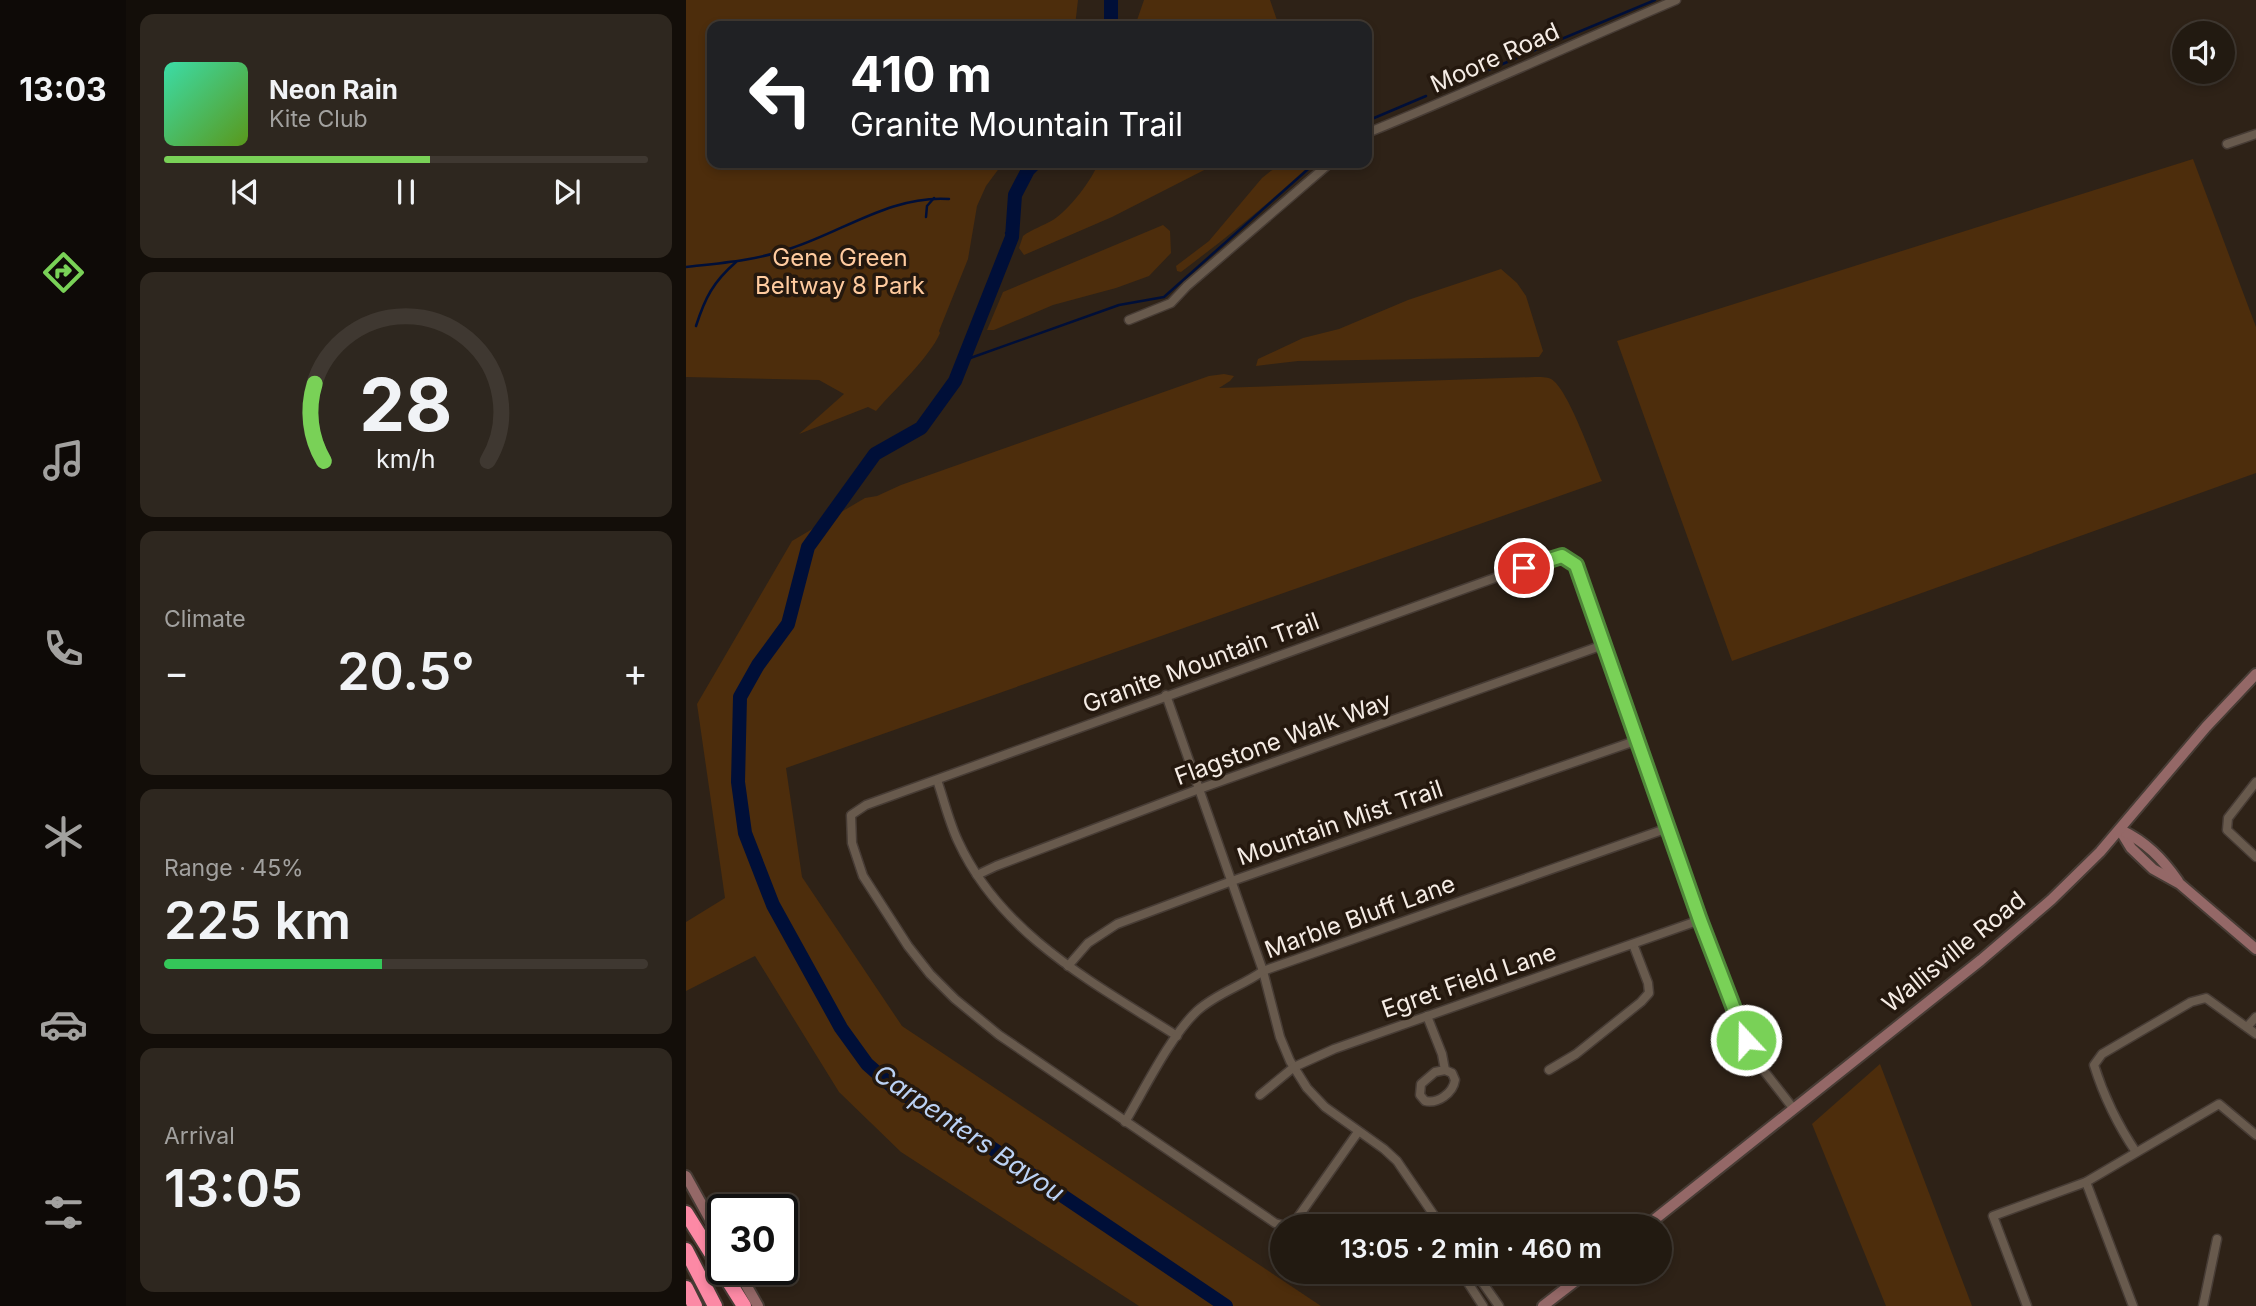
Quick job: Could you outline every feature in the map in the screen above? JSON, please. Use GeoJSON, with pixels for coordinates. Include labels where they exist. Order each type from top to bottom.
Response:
{"type":"FeatureCollection","features":[{"type":"Feature","properties":{"kind":"highway"},"geometry":{"type":"LineString","coordinates":[[686,1213],[744,1306]]}},
{"type":"Feature","properties":{"kind":"highway"},"geometry":{"type":"LineString","coordinates":[[686,1250],[715,1306]]}},
{"type":"Feature","properties":{"kind":"highway"},"geometry":{"type":"LineString","coordinates":[[686,1288],[695,1306]]}},
{"type":"Feature","properties":{"kind":"main road","name":"Wallisville Road"},"geometry":{"type":"LineString","coordinates":[[1661,1214],[1979,962],[2051,900],[2120,830],[2206,727],[2256,674]]}},
{"type":"Feature","properties":{"kind":"main road"},"geometry":{"type":"LineString","coordinates":[[2120,830],[2140,839],[2162,859],[2180,884],[2256,949]]}},
{"type":"Feature","properties":{"kind":"main road"},"geometry":{"type":"LineString","coordinates":[[686,1176],[707,1214]]}},
{"type":"Feature","properties":{"kind":"main road"},"geometry":{"type":"LineString","coordinates":[[1543,1306],[1571,1284]]}},
{"type":"Feature","properties":{"kind":"main road"},"geometry":{"type":"LineString","coordinates":[[746,1285],[758,1306]]}},
{"type":"Feature","properties":{"kind":"street","name":"Moore Road"},"geometry":{"type":"LineString","coordinates":[[1372,131],[1676,0]]}},
{"type":"Feature","properties":{"kind":"street"},"geometry":{"type":"LineString","coordinates":[[2227,145],[2256,134]]}},
{"type":"Feature","properties":{"kind":"street"},"geometry":{"type":"LineString","coordinates":[[1129,320],[1171,303],[1187,286],[1323,168]]}},
{"type":"Feature","properties":{"kind":"street","name":"Granite Mountain Trail"},"geometry":{"type":"LineString","coordinates":[[1125,1122],[975,1017],[930,974],[908,946],[863,876],[852,843],[851,815],[866,805],[1550,558],[1562,556],[1576,565],[1604,645]]}},
{"type":"Feature","properties":{"kind":"street"},"geometry":{"type":"LineString","coordinates":[[1604,645],[1700,920],[1746,1040],[1761,1067],[1793,1108]]}},
{"type":"Feature","properties":{"kind":"street","name":"Flagstone Walk Way"},"geometry":{"type":"LineString","coordinates":[[977,875],[1199,789],[1604,645]]}},
{"type":"Feature","properties":{"kind":"street"},"geometry":{"type":"LineString","coordinates":[[1166,695],[1263,971],[1280,1037],[1294,1068],[1321,1103],[1384,1149],[1396,1161],[1432,1214]]}},
{"type":"Feature","properties":{"kind":"street","name":"Mountain Mist Trail"},"geometry":{"type":"LineString","coordinates":[[1069,966],[1088,943],[1110,928],[1232,881],[1638,740]]}},
{"type":"Feature","properties":{"kind":"street"},"geometry":{"type":"LineString","coordinates":[[937,780],[957,840],[977,875],[1015,923],[1069,966],[1177,1036]]}},
{"type":"Feature","properties":{"kind":"street"},"geometry":{"type":"LineString","coordinates":[[2256,782],[2228,818],[2227,830],[2256,857]]}},
{"type":"Feature","properties":{"kind":"street","name":"Marble Bluff Lane"},"geometry":{"type":"LineString","coordinates":[[1125,1122],[1177,1036],[1196,1012],[1216,996],[1250,981],[1263,971],[1668,828]]}},
{"type":"Feature","properties":{"kind":"street","name":"Egret Field Lane"},"geometry":{"type":"LineString","coordinates":[[1260,1096],[1294,1068],[1334,1049],[1700,920]]}},
{"type":"Feature","properties":{"kind":"street"},"geometry":{"type":"LineString","coordinates":[[1549,1070],[1576,1054],[1649,993],[1648,983],[1633,944]]}},
{"type":"Feature","properties":{"kind":"street"},"geometry":{"type":"LineString","coordinates":[[2136,1152],[2117,1123],[2100,1085],[2094,1065],[2102,1054],[2191,1002],[2206,998],[2256,1034]]}},
{"type":"Feature","properties":{"kind":"street"},"geometry":{"type":"LineString","coordinates":[[1427,1016],[1442,1054],[1445,1070],[1454,1077],[1454,1087],[1435,1102],[1425,1101],[1420,1094],[1421,1084],[1435,1072],[1445,1070]]}},
{"type":"Feature","properties":{"kind":"street"},"geometry":{"type":"LineString","coordinates":[[2248,1027],[2256,1017]]}},
{"type":"Feature","properties":{"kind":"street"},"geometry":{"type":"LineString","coordinates":[[2027,1306],[1993,1216],[2086,1182],[2219,1104],[2256,1135]]}},
{"type":"Feature","properties":{"kind":"street"},"geometry":{"type":"LineString","coordinates":[[1125,1122],[1275,1223],[1289,1225],[1296,1220],[1358,1132]]}},
{"type":"Feature","properties":{"kind":"street"},"geometry":{"type":"LineString","coordinates":[[2086,1182],[2133,1306]]}},
{"type":"Feature","properties":{"kind":"street"},"geometry":{"type":"LineString","coordinates":[[2203,1306],[2217,1239]]}},
{"type":"Feature","properties":{"kind":"street"},"geometry":{"type":"LineString","coordinates":[[1469,1284],[1483,1306]]}},
{"type":"Feature","properties":{"kind":"street"},"geometry":{"type":"LineString","coordinates":[[1484,1284],[1500,1306]]}},
{"type":"Feature","properties":{"kind":"green space","name":"Gene Green Beltway 8 Park"},"geometry":{"type":"Polygon","coordinates":[[[686,0],[1078,0],[1076,21],[707,21],[707,168],[999,168],[986,186],[977,206],[968,259],[940,333],[920,363],[876,411],[868,407],[799,434],[844,394],[819,380],[686,377],[686,0]]]}},
{"type":"Feature","properties":{"kind":"green space"},"geometry":{"type":"Polygon","coordinates":[[[1144,0],[1270,0],[1277,21],[1137,21],[1144,0]]]}},
{"type":"Feature","properties":{"kind":"green space"},"geometry":{"type":"Polygon","coordinates":[[[2193,159],[2256,327],[2256,473],[1732,661],[1617,341],[2193,159]]]}},
{"type":"Feature","properties":{"kind":"green space"},"geometry":{"type":"Polygon","coordinates":[[[1208,168],[1112,217],[1024,255],[1019,248],[1023,236],[1066,210],[1086,186],[1095,170],[1208,168]]]}},
{"type":"Feature","properties":{"kind":"green space"},"geometry":{"type":"Polygon","coordinates":[[[1275,168],[1307,168],[1232,232],[1181,272],[1177,271],[1176,266],[1209,241],[1262,178],[1275,168]]]}},
{"type":"Feature","properties":{"kind":"green space"},"geometry":{"type":"Polygon","coordinates":[[[1163,225],[1170,231],[1171,253],[1149,276],[1053,305],[994,330],[987,330],[1003,292],[1163,225]]]}},
{"type":"Feature","properties":{"kind":"green space"},"geometry":{"type":"Polygon","coordinates":[[[1501,269],[1517,283],[1526,296],[1543,351],[1539,357],[1298,361],[1256,366],[1258,359],[1303,338],[1339,329],[1408,300],[1501,269]]]}},
{"type":"Feature","properties":{"kind":"green space"},"geometry":{"type":"Polygon","coordinates":[[[1209,376],[1234,376],[1219,388],[1549,378],[1565,396],[1602,481],[786,768],[802,877],[902,1026],[1270,1272],[1270,1284],[1288,1284],[1321,1306],[1139,1306],[901,1152],[839,1092],[755,956],[686,991],[686,922],[725,898],[697,704],[792,541],[865,498],[877,496],[901,485],[1209,376]]]}},
{"type":"Feature","properties":{"kind":"green space"},"geometry":{"type":"Polygon","coordinates":[[[1880,1064],[1972,1306],[1886,1306],[1812,1124],[1880,1064]]]}},
{"type":"Feature","properties":{"kind":"waterway","name":"Carpenters Bayou"},"geometry":{"type":"LineString","coordinates":[[1111,0],[1111,21]]}},
{"type":"Feature","properties":{"kind":"waterway"},"geometry":{"type":"LineString","coordinates":[[1528,53],[1655,0]]}},
{"type":"Feature","properties":{"kind":"waterway"},"geometry":{"type":"LineString","coordinates":[[1447,87],[1517,58]]}},
{"type":"Feature","properties":{"kind":"waterway"},"geometry":{"type":"LineString","coordinates":[[1372,119],[1426,96]]}},
{"type":"Feature","properties":{"kind":"waterway","name":"Carpenters Bayou"},"geometry":{"type":"LineString","coordinates":[[1030,168],[1015,195],[1012,237],[955,381],[921,428],[875,454],[808,547],[788,624],[758,665],[740,697],[738,782],[745,833],[773,905],[841,1028],[867,1064],[893,1087],[962,1128],[1226,1306]]}},
{"type":"Feature","properties":{"kind":"waterway"},"geometry":{"type":"LineString","coordinates":[[962,361],[1119,305],[1164,297],[1309,168]]}},
{"type":"Feature","properties":{"kind":"waterway"},"geometry":{"type":"LineString","coordinates":[[926,217],[927,206],[934,198]]}},
{"type":"Feature","properties":{"kind":"waterway"},"geometry":{"type":"LineString","coordinates":[[686,267],[766,255],[811,241],[888,208],[928,199],[949,199]]}},
{"type":"Feature","properties":{"kind":"waterway","name":"Carpenters Bayou"},"geometry":{"type":"LineString","coordinates":[[1006,233],[1012,237]]}},
{"type":"Feature","properties":{"kind":"waterway"},"geometry":{"type":"LineString","coordinates":[[696,326],[711,291],[721,276],[736,262]]}},
{"type":"Feature","properties":{"kind":"route"},"geometry":{"type":"LineString","coordinates":[[1524,568],[1556,556],[1568,558],[1576,565],[1700,920],[1746,1040]]}}]}
